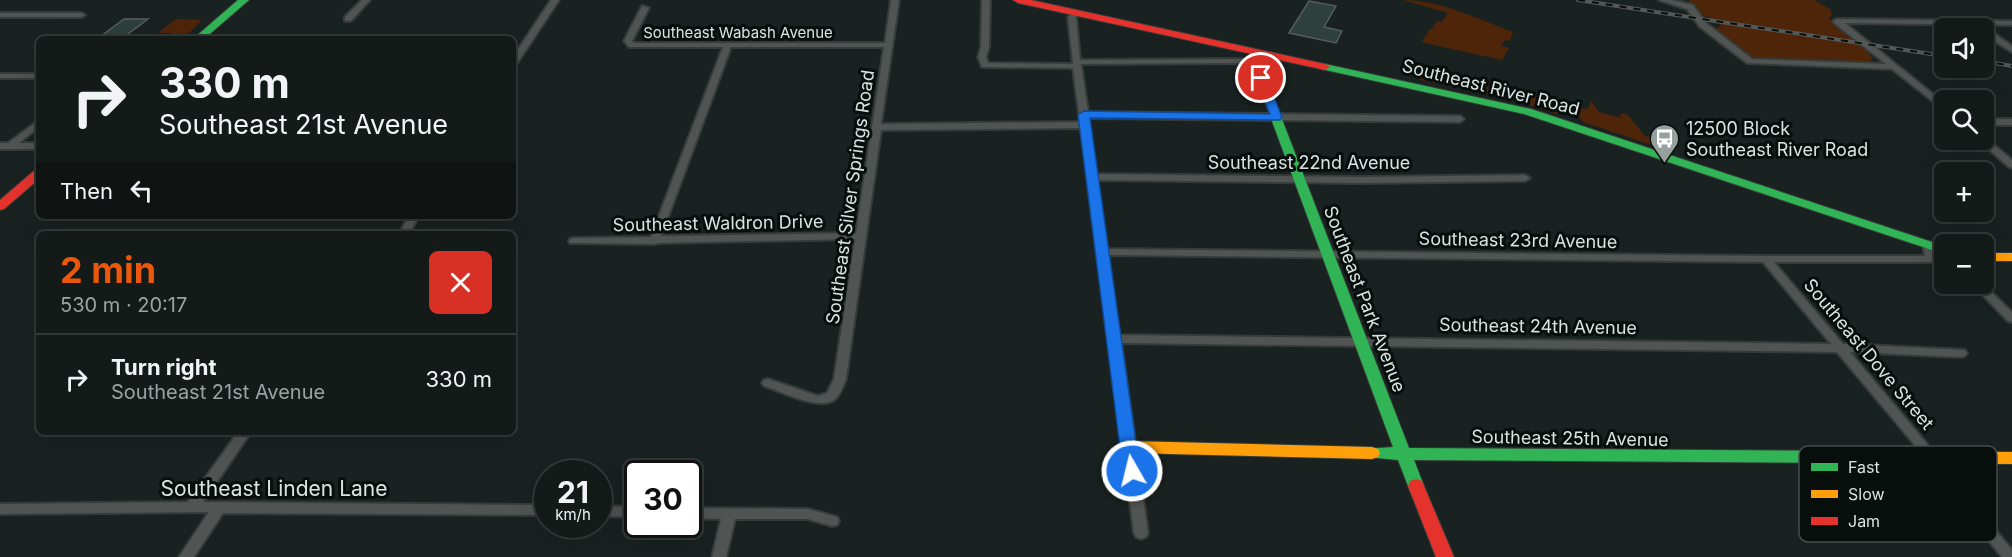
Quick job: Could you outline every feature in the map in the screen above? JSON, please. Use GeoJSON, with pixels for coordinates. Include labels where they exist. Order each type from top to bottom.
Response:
{"type":"FeatureCollection","features":[{"type":"Feature","properties":{"kind":"street"},"geometry":{"type":"LineString","coordinates":[[202,36],[244,0]]}},
{"type":"Feature","properties":{"kind":"street"},"geometry":{"type":"LineString","coordinates":[[348,19],[366,0]]}},
{"type":"Feature","properties":{"kind":"street"},"geometry":{"type":"LineString","coordinates":[[516,58],[555,0]]}},
{"type":"Feature","properties":{"kind":"street","name":"Southeast Silver Springs Road"},"geometry":{"type":"LineString","coordinates":[[768,383],[818,400],[825,400],[832,396],[840,379],[895,0]]}},
{"type":"Feature","properties":{"kind":"street"},"geometry":{"type":"LineString","coordinates":[[986,0],[985,47],[982,57],[985,65],[1268,60]]}},
{"type":"Feature","properties":{"kind":"street","name":"Southeast River Road"},"geometry":{"type":"LineString","coordinates":[[1018,0],[1076,12],[1268,60],[1544,116],[1928,245],[1934,251]]}},
{"type":"Feature","properties":{"kind":"street"},"geometry":{"type":"LineString","coordinates":[[1663,0],[1683,4],[1690,8],[1703,25],[1750,61],[1895,67]]}},
{"type":"Feature","properties":{"kind":"street","name":"Southeast Wabash Avenue"},"geometry":{"type":"LineString","coordinates":[[645,8],[628,41],[632,45],[888,45]]}},
{"type":"Feature","properties":{"kind":"street"},"geometry":{"type":"LineString","coordinates":[[1076,12],[1072,17],[1077,64],[1141,532]]}},
{"type":"Feature","properties":{"kind":"street"},"geometry":{"type":"LineString","coordinates":[[0,15],[81,15]]}},
{"type":"Feature","properties":{"kind":"street"},"geometry":{"type":"LineString","coordinates":[[1934,22],[1837,21],[1934,98]]}},
{"type":"Feature","properties":{"kind":"street"},"geometry":{"type":"LineString","coordinates":[[1994,23],[2012,23]]}},
{"type":"Feature","properties":{"kind":"street"},"geometry":{"type":"LineString","coordinates":[[1994,37],[2012,50]]}},
{"type":"Feature","properties":{"kind":"street"},"geometry":{"type":"LineString","coordinates":[[654,241],[728,45]]}},
{"type":"Feature","properties":{"kind":"street","name":"Southeast Park Avenue"},"geometry":{"type":"LineString","coordinates":[[1268,60],[1261,78],[1444,557]]}},
{"type":"Feature","properties":{"kind":"street"},"geometry":{"type":"LineString","coordinates":[[0,76],[36,76]]}},
{"type":"Feature","properties":{"kind":"street"},"geometry":{"type":"LineString","coordinates":[[878,126],[1276,117],[1460,119]]}},
{"type":"Feature","properties":{"kind":"street"},"geometry":{"type":"LineString","coordinates":[[1994,122],[2012,122]]}},
{"type":"Feature","properties":{"kind":"street"},"geometry":{"type":"LineString","coordinates":[[10,146],[36,125]]}},
{"type":"Feature","properties":{"kind":"street"},"geometry":{"type":"LineString","coordinates":[[0,146],[36,146]]}},
{"type":"Feature","properties":{"kind":"street"},"geometry":{"type":"LineString","coordinates":[[1994,149],[2012,165]]}},
{"type":"Feature","properties":{"kind":"street"},"geometry":{"type":"LineString","coordinates":[[0,206],[36,176]]}},
{"type":"Feature","properties":{"kind":"street","name":"Southeast 22nd Avenue"},"geometry":{"type":"LineString","coordinates":[[1092,177],[1525,178]]}},
{"type":"Feature","properties":{"kind":"street","name":"Southeast Waldron Drive"},"geometry":{"type":"LineString","coordinates":[[574,241],[862,236]]}},
{"type":"Feature","properties":{"kind":"street","name":"Southeast 23rd Avenue"},"geometry":{"type":"LineString","coordinates":[[1102,252],[1766,259],[1934,257]]}},
{"type":"Feature","properties":{"kind":"street"},"geometry":{"type":"LineString","coordinates":[[1994,257],[2012,257]]}},
{"type":"Feature","properties":{"kind":"street","name":"Southeast Dove Street"},"geometry":{"type":"LineString","coordinates":[[1766,259],[1922,446]]}},
{"type":"Feature","properties":{"kind":"street"},"geometry":{"type":"LineString","coordinates":[[1987,294],[2012,318]]}},
{"type":"Feature","properties":{"kind":"street","name":"Southeast 24th Avenue"},"geometry":{"type":"LineString","coordinates":[[1114,339],[1840,348],[1961,353]]}},
{"type":"Feature","properties":{"kind":"street"},"geometry":{"type":"LineString","coordinates":[[192,507],[243,435]]}},
{"type":"Feature","properties":{"kind":"street","name":"Southeast 25th Avenue"},"geometry":{"type":"LineString","coordinates":[[1128,447],[1512,456],[1799,458]]}},
{"type":"Feature","properties":{"kind":"street","name":"Southeast 25th Avenue"},"geometry":{"type":"LineString","coordinates":[[1997,458],[2012,458]]}},
{"type":"Feature","properties":{"kind":"street"},"geometry":{"type":"LineString","coordinates":[[186,557],[220,507]]}},
{"type":"Feature","properties":{"kind":"street","name":"Southeast Linden Lane"},"geometry":{"type":"LineString","coordinates":[[0,509],[220,507],[534,510]]}},
{"type":"Feature","properties":{"kind":"street"},"geometry":{"type":"LineString","coordinates":[[702,513],[808,514],[832,521]]}},
{"type":"Feature","properties":{"kind":"street"},"geometry":{"type":"LineString","coordinates":[[719,557],[729,514]]}},
{"type":"Feature","properties":{"kind":"street","name":"Southeast Dove Street"},"geometry":{"type":"LineString","coordinates":[[1997,541],[2010,557]]}},
{"type":"Feature","properties":{"kind":"shaded area"},"geometry":{"type":"Polygon","coordinates":[[[1403,0],[1445,7],[1513,32],[1510,41],[1505,40],[1501,46],[1509,48],[1502,60],[1425,43],[1422,41],[1430,29],[1437,21],[1442,22],[1448,13],[1403,0]]]}},
{"type":"Feature","properties":{"kind":"shaded area"},"geometry":{"type":"Polygon","coordinates":[[[1689,0],[1814,0],[1830,9],[1832,15],[1829,18],[1832,22],[1866,50],[1873,59],[1793,63],[1764,61],[1752,57],[1714,29],[1721,26],[1717,20],[1703,15],[1689,3],[1689,0]]]}},
{"type":"Feature","properties":{"kind":"shaded area"},"geometry":{"type":"Polygon","coordinates":[[[176,19],[202,20],[188,34],[170,36],[172,33],[158,33],[176,19]]]}},
{"type":"Feature","properties":{"kind":"shaded area"},"geometry":{"type":"Polygon","coordinates":[[[1414,69],[1568,105],[1558,103],[1553,107],[1562,112],[1556,114],[1521,102],[1420,80],[1414,69]]]}},
{"type":"Feature","properties":{"kind":"shaded area"},"geometry":{"type":"Polygon","coordinates":[[[1591,101],[1599,112],[1622,118],[1619,114],[1627,114],[1645,136],[1654,138],[1657,147],[1583,122],[1578,115],[1579,108],[1588,109],[1591,101]]]}},
{"type":"Feature","properties":{"kind":"building"},"geometry":{"type":"Polygon","coordinates":[[[1309,1],[1336,6],[1324,27],[1342,31],[1336,43],[1289,33],[1309,1]]]}},
{"type":"Feature","properties":{"kind":"building"},"geometry":{"type":"Polygon","coordinates":[[[124,19],[148,19],[125,36],[101,36],[124,19]]]}},
{"type":"Feature","properties":{"kind":"railway"},"geometry":{"type":"LineString","coordinates":[[1578,0],[1934,54]]}},
{"type":"Feature","properties":{"kind":"railway"},"geometry":{"type":"LineString","coordinates":[[1994,63],[2012,66]]}},
{"type":"Feature","properties":{"kind":"traffic: fast"},"geometry":{"type":"LineString","coordinates":[[202,36],[244,0]]}},
{"type":"Feature","properties":{"kind":"traffic: fast"},"geometry":{"type":"LineString","coordinates":[[1271,55],[1261,72],[1261,78],[1416,486]]}},
{"type":"Feature","properties":{"kind":"traffic: fast"},"geometry":{"type":"LineString","coordinates":[[1325,67],[1527,111],[1934,247]]}},
{"type":"Feature","properties":{"kind":"traffic: fast"},"geometry":{"type":"LineString","coordinates":[[1372,453],[1500,456],[1799,457]]}},
{"type":"Feature","properties":{"kind":"traffic: slow"},"geometry":{"type":"LineString","coordinates":[[1994,257],[2012,257]]}},
{"type":"Feature","properties":{"kind":"traffic: slow"},"geometry":{"type":"LineString","coordinates":[[1128,447],[1372,453]]}},
{"type":"Feature","properties":{"kind":"traffic: slow"},"geometry":{"type":"LineString","coordinates":[[1997,458],[2012,458]]}},
{"type":"Feature","properties":{"kind":"traffic: jam"},"geometry":{"type":"LineString","coordinates":[[1018,0],[1325,67]]}},
{"type":"Feature","properties":{"kind":"traffic: jam"},"geometry":{"type":"LineString","coordinates":[[0,206],[36,176]]}},
{"type":"Feature","properties":{"kind":"traffic: jam"},"geometry":{"type":"LineString","coordinates":[[1416,486],[1445,557]]}},
{"type":"Feature","properties":{"kind":"place","name":"12500 Block Southeast River Road"},"geometry":{"type":"Point","coordinates":[1665,164]}},
{"type":"Feature","properties":{"kind":"route"},"geometry":{"type":"LineString","coordinates":[[1132,471],[1084,115],[1276,117],[1261,78]]}}]}
